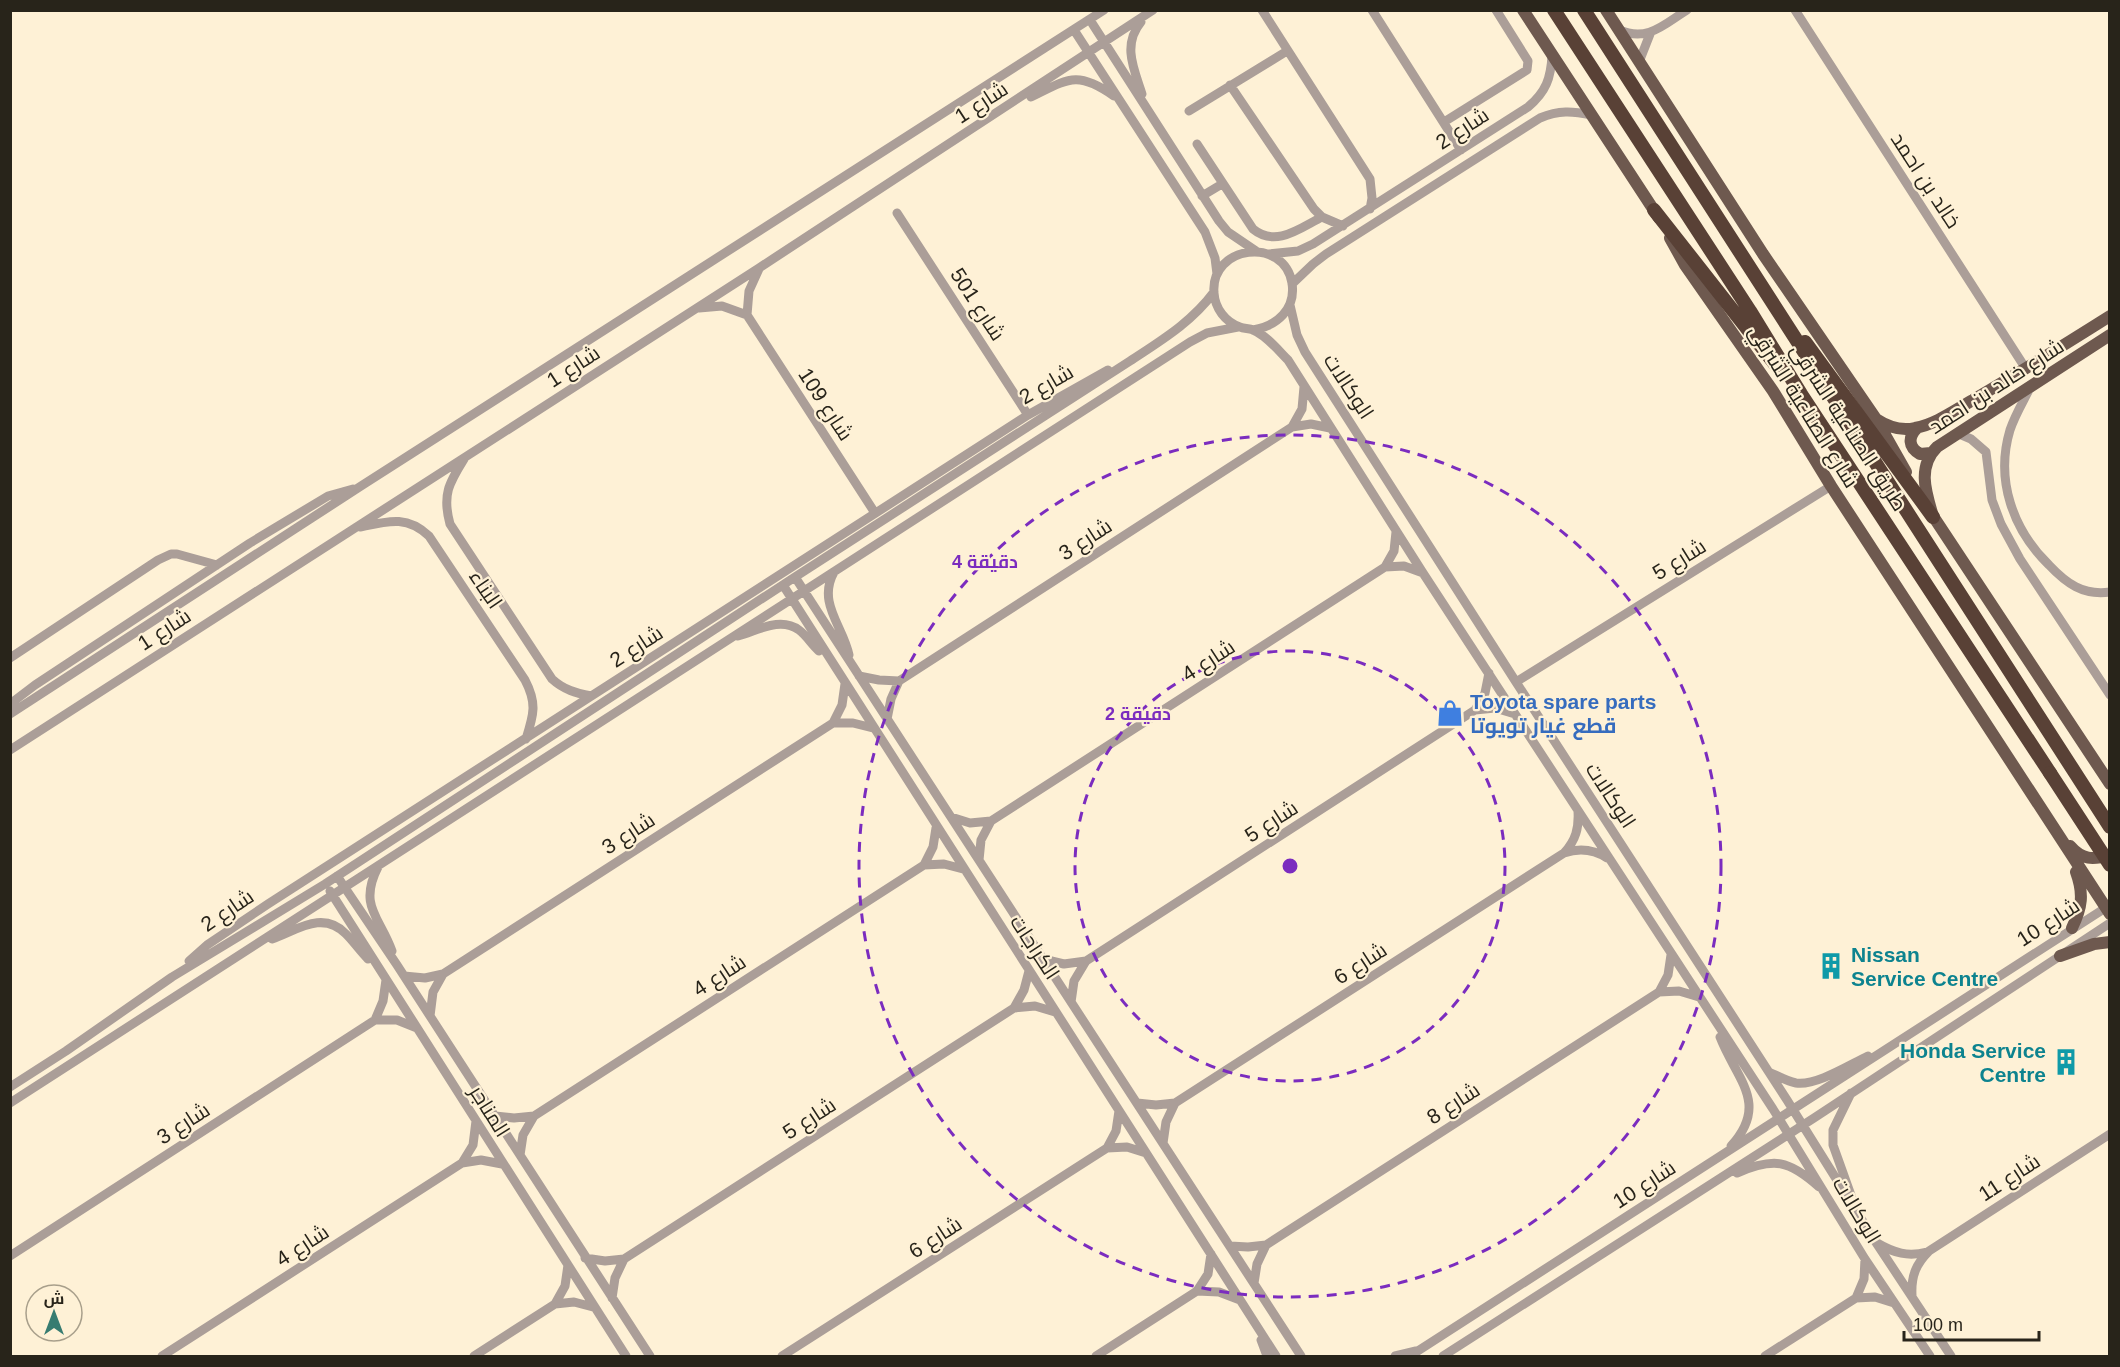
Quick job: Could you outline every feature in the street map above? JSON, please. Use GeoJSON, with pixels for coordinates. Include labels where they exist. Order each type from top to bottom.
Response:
{"type":"FeatureCollection","features":[{"type":"Feature","properties":{"kind":"highway","name":"طريق الصناعية الشرقي"},"geometry":{"type":"LineString","coordinates":[[1554,10],[1744,301],[1801,394],[2109,865]]}},
{"type":"Feature","properties":{"kind":"highway","name":"طريق الصناعية الشرقي"},"geometry":{"type":"LineString","coordinates":[[1584,10],[2109,827]]}},
{"type":"Feature","properties":{"kind":"highway"},"geometry":{"type":"LineString","coordinates":[[1654,210],[1694,258],[1762,350],[1801,394]]}},
{"type":"Feature","properties":{"kind":"highway"},"geometry":{"type":"LineString","coordinates":[[1767,296],[1818,358],[1897,471],[1933,517]]}},
{"type":"Feature","properties":{"kind":"main road","name":"شارع الصناعية الشرقي"},"geometry":{"type":"LineString","coordinates":[[1523,10],[1654,210],[1685,265],[1773,391],[1831,486],[2051,826],[2108,909]]}},
{"type":"Feature","properties":{"kind":"main road"},"geometry":{"type":"LineString","coordinates":[[1606,10],[1763,254],[1876,419],[1933,517],[2109,784]]}},
{"type":"Feature","properties":{"kind":"main road","name":"شارع خالد بن احمد"},"geometry":{"type":"LineString","coordinates":[[1876,419],[1896,428],[1917,428],[1935,421],[2026,369],[2109,316]]}},
{"type":"Feature","properties":{"kind":"main road","name":"شارع خالد بن احمد"},"geometry":{"type":"LineString","coordinates":[[1933,517],[1924,478],[1931,453],[1957,433],[2109,335]]}},
{"type":"Feature","properties":{"kind":"main road"},"geometry":{"type":"LineString","coordinates":[[1917,428],[1910,438],[1911,446],[1920,454],[1931,453]]}},
{"type":"Feature","properties":{"kind":"main road"},"geometry":{"type":"LineString","coordinates":[[2051,826],[2075,852],[2085,858],[2095,860],[2109,855]]}},
{"type":"Feature","properties":{"kind":"main road"},"geometry":{"type":"LineString","coordinates":[[2072,928],[2082,897],[2073,859]]}},
{"type":"Feature","properties":{"kind":"main road"},"geometry":{"type":"LineString","coordinates":[[2060,956],[2094,944],[2109,942]]}},
{"type":"Feature","properties":{"kind":"street","name":"شارع 1"},"geometry":{"type":"LineString","coordinates":[[10,714],[1104,10]]}},
{"type":"Feature","properties":{"kind":"street"},"geometry":{"type":"LineString","coordinates":[[1262,10],[1370,179],[1372,198],[1370,209]]}},
{"type":"Feature","properties":{"kind":"street"},"geometry":{"type":"LineString","coordinates":[[1372,10],[1461,150]]}},
{"type":"Feature","properties":{"kind":"street"},"geometry":{"type":"LineString","coordinates":[[1444,122],[1527,70],[1528,61],[1496,10]]}},
{"type":"Feature","properties":{"kind":"street"},"geometry":{"type":"LineString","coordinates":[[1618,30],[1634,35],[1650,34],[1687,10]]}},
{"type":"Feature","properties":{"kind":"street","name":"خالد بن احمد"},"geometry":{"type":"LineString","coordinates":[[1795,10],[2026,369]]}},
{"type":"Feature","properties":{"kind":"street","name":"شارع 1"},"geometry":{"type":"LineString","coordinates":[[10,750],[759,268],[1150,13]]}},
{"type":"Feature","properties":{"kind":"street"},"geometry":{"type":"LineString","coordinates":[[1145,105],[1133,64],[1130,44],[1135,29],[1150,13]]}},
{"type":"Feature","properties":{"kind":"street"},"geometry":{"type":"LineString","coordinates":[[1090,20],[1202,196],[1228,232],[1256,251]]}},
{"type":"Feature","properties":{"kind":"street"},"geometry":{"type":"LineString","coordinates":[[1074,30],[1205,232],[1211,246],[1217,274],[1214,292],[1221,313],[1238,327],[1253,330],[1275,323],[1290,305],[1292,284],[1284,266],[1269,254],[1256,251],[1233,256],[1217,274]]}},
{"type":"Feature","properties":{"kind":"street"},"geometry":{"type":"LineString","coordinates":[[1639,62],[1650,34]]}},
{"type":"Feature","properties":{"kind":"street"},"geometry":{"type":"LineString","coordinates":[[1189,111],[1287,51]]}},
{"type":"Feature","properties":{"kind":"street","name":"شارع 2"},"geometry":{"type":"LineString","coordinates":[[1269,254],[1298,251],[1343,226],[1538,99],[1549,81],[1552,55]]}},
{"type":"Feature","properties":{"kind":"street"},"geometry":{"type":"LineString","coordinates":[[1001,110],[1062,82],[1077,79],[1093,82],[1118,99]]}},
{"type":"Feature","properties":{"kind":"street"},"geometry":{"type":"LineString","coordinates":[[1230,85],[1314,209],[1322,217],[1343,226]]}},
{"type":"Feature","properties":{"kind":"street","name":"شارع 2"},"geometry":{"type":"LineString","coordinates":[[1292,284],[1326,254],[1540,118],[1555,111],[1592,115]]}},
{"type":"Feature","properties":{"kind":"street"},"geometry":{"type":"LineString","coordinates":[[1197,144],[1253,229],[1259,234],[1267,237],[1284,237],[1322,217]]}},
{"type":"Feature","properties":{"kind":"street"},"geometry":{"type":"LineString","coordinates":[[1202,196],[1222,184]]}},
{"type":"Feature","properties":{"kind":"street","name":"شارع 501"},"geometry":{"type":"LineString","coordinates":[[897,213],[1028,415]]}},
{"type":"Feature","properties":{"kind":"street"},"geometry":{"type":"LineString","coordinates":[[696,308],[722,306],[747,315],[749,291],[759,268]]}},
{"type":"Feature","properties":{"kind":"street","name":"شارع 2"},"geometry":{"type":"LineString","coordinates":[[10,1087],[172,977],[325,884],[1130,361],[1195,315],[1214,292]]}},
{"type":"Feature","properties":{"kind":"street","name":"الوكالات"},"geometry":{"type":"LineString","coordinates":[[1290,305],[1297,335],[1305,352],[1794,1111],[1875,1242],[1951,1356]]}},
{"type":"Feature","properties":{"kind":"street","name":"شارع 109"},"geometry":{"type":"LineString","coordinates":[[747,315],[875,513]]}},
{"type":"Feature","properties":{"kind":"street","name":"شارع 2"},"geometry":{"type":"LineString","coordinates":[[10,1103],[1190,342],[1207,333],[1238,327]]}},
{"type":"Feature","properties":{"kind":"street","name":"الوكالات"},"geometry":{"type":"LineString","coordinates":[[1253,330],[1288,360],[1396,532],[1789,1134],[1865,1259],[1929,1356]]}},
{"type":"Feature","properties":{"kind":"street","name":"شارع 2"},"geometry":{"type":"LineString","coordinates":[[172,977],[207,945],[875,513],[1028,415],[1098,374],[1130,361]]}},
{"type":"Feature","properties":{"kind":"street"},"geometry":{"type":"LineString","coordinates":[[2033,383],[2014,419],[2006,449],[2005,468],[2010,503],[2022,532],[2035,552],[2063,580],[2073,587],[2086,591],[2109,591]]}},
{"type":"Feature","properties":{"kind":"street"},"geometry":{"type":"LineString","coordinates":[[1292,427],[1302,409],[1304,387]]}},
{"type":"Feature","properties":{"kind":"street"},"geometry":{"type":"LineString","coordinates":[[1292,427],[1311,424],[1330,428]]}},
{"type":"Feature","properties":{"kind":"street","name":"شارع 3"},"geometry":{"type":"LineString","coordinates":[[899,681],[1292,427]]}},
{"type":"Feature","properties":{"kind":"street"},"geometry":{"type":"LineString","coordinates":[[1957,433],[1971,439],[1986,452],[1992,500],[2001,524],[2020,559],[2109,695]]}},
{"type":"Feature","properties":{"kind":"street","name":"البناء"},"geometry":{"type":"LineString","coordinates":[[465,457],[452,478],[446,498],[450,524],[552,679],[561,687],[578,694],[591,696]]}},
{"type":"Feature","properties":{"kind":"street"},"geometry":{"type":"LineString","coordinates":[[10,704],[35,685],[217,565],[328,496],[361,486]]}},
{"type":"Feature","properties":{"kind":"street","name":"شارع 5"},"geometry":{"type":"LineString","coordinates":[[1516,682],[1831,486]]}},
{"type":"Feature","properties":{"kind":"street","name":"البناء"},"geometry":{"type":"LineString","coordinates":[[352,529],[396,521],[409,522],[420,527],[429,536],[533,694],[533,717],[526,739]]}},
{"type":"Feature","properties":{"kind":"street"},"geometry":{"type":"LineString","coordinates":[[1385,567],[1394,550],[1396,532]]}},
{"type":"Feature","properties":{"kind":"street"},"geometry":{"type":"LineString","coordinates":[[10,658],[171,554],[217,565]]}},
{"type":"Feature","properties":{"kind":"street"},"geometry":{"type":"LineString","coordinates":[[1385,567],[1404,566],[1423,573]]}},
{"type":"Feature","properties":{"kind":"street","name":"شارع 4"},"geometry":{"type":"LineString","coordinates":[[991,821],[1385,567]]}},
{"type":"Feature","properties":{"kind":"street","name":"الكراجات"},"geometry":{"type":"LineString","coordinates":[[836,570],[829,583],[828,599],[831,613],[848,648],[851,663]]}},
{"type":"Feature","properties":{"kind":"street","name":"الكراجات"},"geometry":{"type":"LineString","coordinates":[[795,577],[1302,1356]]}},
{"type":"Feature","properties":{"kind":"street","name":"الكراجات"},"geometry":{"type":"LineString","coordinates":[[783,585],[1276,1356]]}},
{"type":"Feature","properties":{"kind":"street","name":"شارع 2"},"geometry":{"type":"LineString","coordinates":[[730,638],[774,624],[792,626],[805,635],[830,661]]}},
{"type":"Feature","properties":{"kind":"street"},"geometry":{"type":"LineString","coordinates":[[1475,710],[1485,693],[1489,673]]}},
{"type":"Feature","properties":{"kind":"street"},"geometry":{"type":"LineString","coordinates":[[859,676],[899,681],[891,699],[887,719]]}},
{"type":"Feature","properties":{"kind":"street"},"geometry":{"type":"LineString","coordinates":[[845,684],[842,705],[833,723],[853,723],[873,728]]}},
{"type":"Feature","properties":{"kind":"street"},"geometry":{"type":"LineString","coordinates":[[1475,710],[1495,708],[1515,714]]}},
{"type":"Feature","properties":{"kind":"street","name":"شارع 5"},"geometry":{"type":"LineString","coordinates":[[1086,962],[1475,710]]}},
{"type":"Feature","properties":{"kind":"street","name":"شارع 3"},"geometry":{"type":"LineString","coordinates":[[404,976],[425,978],[442,974],[833,723]]}},
{"type":"Feature","properties":{"kind":"street","name":"شارع 6"},"geometry":{"type":"LineString","coordinates":[[1564,853],[1575,839],[1578,829],[1578,809]]}},
{"type":"Feature","properties":{"kind":"street"},"geometry":{"type":"LineString","coordinates":[[951,817],[970,823],[991,821]]}},
{"type":"Feature","properties":{"kind":"street"},"geometry":{"type":"LineString","coordinates":[[979,860],[981,840],[991,821]]}},
{"type":"Feature","properties":{"kind":"street"},"geometry":{"type":"LineString","coordinates":[[936,826],[933,847],[924,865],[944,864],[963,869]]}},
{"type":"Feature","properties":{"kind":"street","name":"شارع 6"},"geometry":{"type":"LineString","coordinates":[[1175,1103],[1564,853],[1573,850],[1593,851],[1610,860]]}},
{"type":"Feature","properties":{"kind":"street","name":"المناجر"},"geometry":{"type":"LineString","coordinates":[[379,865],[370,885],[370,902],[387,936],[397,965]]}},
{"type":"Feature","properties":{"kind":"street","name":"شارع 4"},"geometry":{"type":"LineString","coordinates":[[534,1116],[924,865]]}},
{"type":"Feature","properties":{"kind":"street","name":"المناجر"},"geometry":{"type":"LineString","coordinates":[[337,876],[650,1356]]}},
{"type":"Feature","properties":{"kind":"street","name":"المناجر"},"geometry":{"type":"LineString","coordinates":[[325,884],[626,1356]]}},
{"type":"Feature","properties":{"kind":"street","name":"شارع 10"},"geometry":{"type":"LineString","coordinates":[[1410,1356],[1794,1111],[2072,928],[2108,909]]}},
{"type":"Feature","properties":{"kind":"street","name":"شارع 2"},"geometry":{"type":"LineString","coordinates":[[261,941],[310,923],[326,922],[340,928],[360,952],[377,966]]}},
{"type":"Feature","properties":{"kind":"street","name":"شارع 10"},"geometry":{"type":"LineString","coordinates":[[1443,1356],[1711,1185],[2109,923]]}},
{"type":"Feature","properties":{"kind":"street"},"geometry":{"type":"LineString","coordinates":[[1659,992],[1668,975],[1671,954]]}},
{"type":"Feature","properties":{"kind":"street"},"geometry":{"type":"LineString","coordinates":[[1043,959],[1064,964],[1086,962]]}},
{"type":"Feature","properties":{"kind":"street"},"geometry":{"type":"LineString","coordinates":[[1071,1002],[1074,981],[1086,962]]}},
{"type":"Feature","properties":{"kind":"street"},"geometry":{"type":"LineString","coordinates":[[1014,1008],[1024,990],[1029,971]]}},
{"type":"Feature","properties":{"kind":"street"},"geometry":{"type":"LineString","coordinates":[[430,1016],[432,992],[442,974]]}},
{"type":"Feature","properties":{"kind":"street"},"geometry":{"type":"LineString","coordinates":[[386,980],[375,1020],[397,1020],[417,1028]]}},
{"type":"Feature","properties":{"kind":"street"},"geometry":{"type":"LineString","coordinates":[[1659,992],[1679,991],[1699,997]]}},
{"type":"Feature","properties":{"kind":"street","name":"شارع 8"},"geometry":{"type":"LineString","coordinates":[[1266,1245],[1659,992]]}},
{"type":"Feature","properties":{"kind":"street"},"geometry":{"type":"LineString","coordinates":[[1014,1008],[1035,1006],[1055,1012]]}},
{"type":"Feature","properties":{"kind":"street","name":"شارع 5"},"geometry":{"type":"LineString","coordinates":[[624,1259],[1014,1008]]}},
{"type":"Feature","properties":{"kind":"street","name":"شارع 3"},"geometry":{"type":"LineString","coordinates":[[10,1256],[375,1020]]}},
{"type":"Feature","properties":{"kind":"street","name":"الوكالات"},"geometry":{"type":"LineString","coordinates":[[1714,1021],[1746,1089],[1750,1109],[1741,1134],[1721,1156]]}},
{"type":"Feature","properties":{"kind":"street","name":"شارع 10"},"geometry":{"type":"LineString","coordinates":[[1768,1071],[1788,1081],[1806,1083],[1887,1049]]}},
{"type":"Feature","properties":{"kind":"street","name":"الوكالات"},"geometry":{"type":"LineString","coordinates":[[1853,1091],[1833,1130],[1833,1144],[1855,1209]]}},
{"type":"Feature","properties":{"kind":"street"},"geometry":{"type":"LineString","coordinates":[[1137,1103],[1156,1105],[1175,1103]]}},
{"type":"Feature","properties":{"kind":"street"},"geometry":{"type":"LineString","coordinates":[[1163,1143],[1166,1122],[1175,1103]]}},
{"type":"Feature","properties":{"kind":"street"},"geometry":{"type":"LineString","coordinates":[[1107,1148],[1116,1131],[1119,1111]]}},
{"type":"Feature","properties":{"kind":"street"},"geometry":{"type":"LineString","coordinates":[[495,1116],[514,1118],[534,1116]]}},
{"type":"Feature","properties":{"kind":"street"},"geometry":{"type":"LineString","coordinates":[[520,1155],[524,1134],[534,1116]]}},
{"type":"Feature","properties":{"kind":"street"},"geometry":{"type":"LineString","coordinates":[[462,1163],[473,1145],[476,1120]]}},
{"type":"Feature","properties":{"kind":"street","name":"شارع 11"},"geometry":{"type":"LineString","coordinates":[[1913,1297],[1914,1272],[1920,1260],[1929,1251],[2109,1134]]}},
{"type":"Feature","properties":{"kind":"street"},"geometry":{"type":"LineString","coordinates":[[1107,1148],[1127,1147],[1146,1153]]}},
{"type":"Feature","properties":{"kind":"street","name":"شارع 6"},"geometry":{"type":"LineString","coordinates":[[782,1356],[1107,1148]]}},
{"type":"Feature","properties":{"kind":"street"},"geometry":{"type":"LineString","coordinates":[[462,1163],[481,1160],[502,1164]]}},
{"type":"Feature","properties":{"kind":"street","name":"شارع 4"},"geometry":{"type":"LineString","coordinates":[[162,1356],[462,1163]]}},
{"type":"Feature","properties":{"kind":"street","name":"شارع 10"},"geometry":{"type":"LineString","coordinates":[[1711,1185],[1757,1164],[1780,1163],[1803,1173],[1827,1195]]}},
{"type":"Feature","properties":{"kind":"street","name":"شارع 11"},"geometry":{"type":"LineString","coordinates":[[1875,1242],[1903,1254],[1914,1255],[1929,1251]]}},
{"type":"Feature","properties":{"kind":"street"},"geometry":{"type":"LineString","coordinates":[[1230,1246],[1266,1245]]}},
{"type":"Feature","properties":{"kind":"street"},"geometry":{"type":"LineString","coordinates":[[1254,1284],[1257,1264],[1266,1245]]}},
{"type":"Feature","properties":{"kind":"street"},"geometry":{"type":"LineString","coordinates":[[1096,1356],[1197,1292],[1208,1274],[1211,1254]]}},
{"type":"Feature","properties":{"kind":"street"},"geometry":{"type":"LineString","coordinates":[[585,1258],[605,1261],[624,1259]]}},
{"type":"Feature","properties":{"kind":"street"},"geometry":{"type":"LineString","coordinates":[[612,1298],[615,1278],[624,1259]]}},
{"type":"Feature","properties":{"kind":"street"},"geometry":{"type":"LineString","coordinates":[[1856,1298],[1864,1279],[1865,1259]]}},
{"type":"Feature","properties":{"kind":"street"},"geometry":{"type":"LineString","coordinates":[[555,1304],[565,1286],[568,1265]]}},
{"type":"Feature","properties":{"kind":"street"},"geometry":{"type":"LineString","coordinates":[[1197,1292],[1219,1292],[1240,1300]]}},
{"type":"Feature","properties":{"kind":"street"},"geometry":{"type":"LineString","coordinates":[[1765,1356],[1856,1298],[1875,1298],[1896,1304]]}},
{"type":"Feature","properties":{"kind":"street"},"geometry":{"type":"LineString","coordinates":[[474,1356],[555,1304],[574,1302],[593,1307]]}},
{"type":"Feature","properties":{"kind":"street","name":"الكراجات"},"geometry":{"type":"LineString","coordinates":[[1258,1329],[1267,1356]]}},
{"type":"Feature","properties":{"kind":"street","name":"شارع 10"},"geometry":{"type":"LineString","coordinates":[[1395,1356],[1421,1350]]}},
{"type":"Feature","properties":{"kind":"place","name":"Toyota spare parts قطع غيار تويوتا"},"geometry":{"type":"Point","coordinates":[1450,713]}},
{"type":"Feature","properties":{"kind":"place","name":"Nissan Service Centre"},"geometry":{"type":"Point","coordinates":[1831,966]}},
{"type":"Feature","properties":{"kind":"place","name":"Honda Service Centre"},"geometry":{"type":"Point","coordinates":[2066,1062]}}]}
